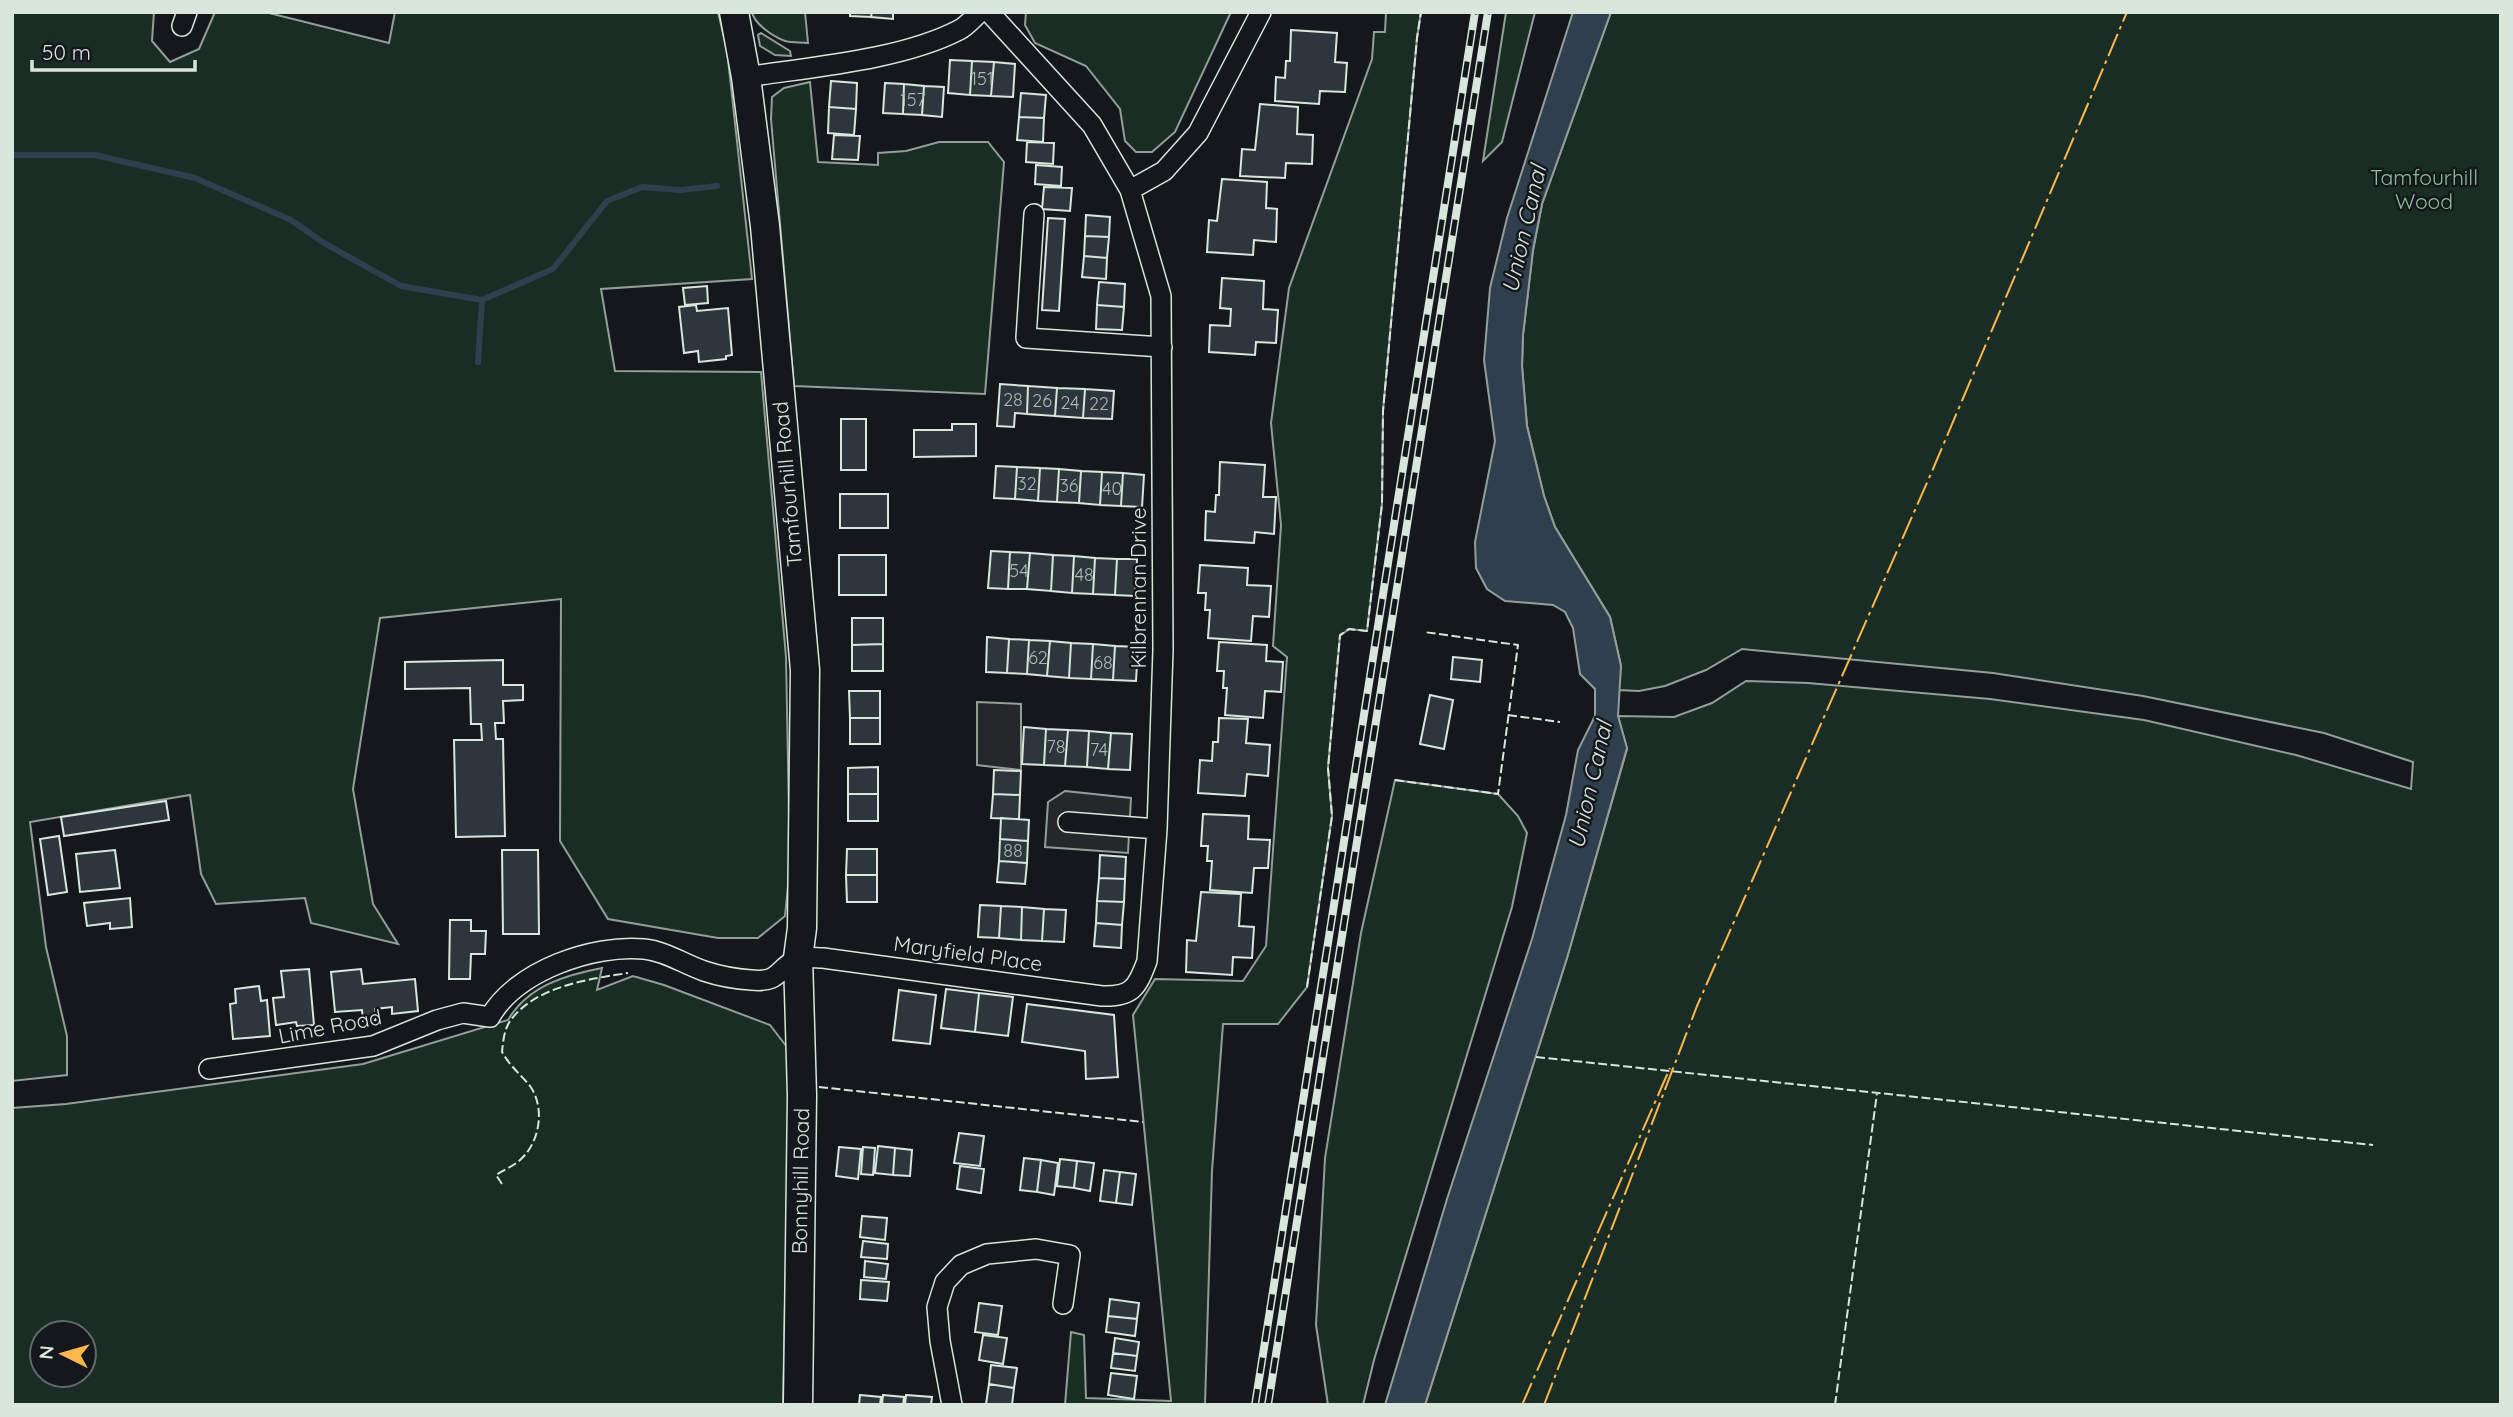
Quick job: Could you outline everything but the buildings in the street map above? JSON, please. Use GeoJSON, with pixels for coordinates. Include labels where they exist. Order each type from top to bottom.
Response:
{"type":"FeatureCollection","features":[{"type":"Feature","properties":{"kind":"main road","name":"Tamfourhill Road"},"geometry":{"type":"LineString","coordinates":[[734,12],[746,77],[775,323],[794,570],[805,670],[802,915],[798,958]]}},
{"type":"Feature","properties":{"kind":"main road","name":"Bonnyhill Road"},"geometry":{"type":"LineString","coordinates":[[798,958],[802,1095],[798,1405]]}},
{"type":"Feature","properties":{"kind":"street"},"geometry":{"type":"LineString","coordinates":[[746,77],[863,59],[927,43],[962,29],[980,12]]}},
{"type":"Feature","properties":{"kind":"street","name":"Kilbrennan Drive"},"geometry":{"type":"LineString","coordinates":[[989,12],[1092,125],[1130,190],[1161,296],[1163,650],[1157,829],[1147,961],[1140,979],[1131,991]]}},
{"type":"Feature","properties":{"kind":"street"},"geometry":{"type":"LineString","coordinates":[[1130,190],[1164,171],[1198,133],[1261,12]]}},
{"type":"Feature","properties":{"kind":"street"},"geometry":{"type":"LineString","coordinates":[[1034,214],[1026,338],[1162,347]]}},
{"type":"Feature","properties":{"kind":"street"},"geometry":{"type":"LineString","coordinates":[[1068,822],[1157,829]]}},
{"type":"Feature","properties":{"kind":"street","name":"Lime Road"},"geometry":{"type":"LineString","coordinates":[[209,1069],[373,1046],[437,1020],[463,1013],[490,1017],[496,1006],[541,970],[612,949],[645,949],[727,978],[754,981],[773,979],[798,958]]}},
{"type":"Feature","properties":{"kind":"street","name":"Maryfield Place"},"geometry":{"type":"LineString","coordinates":[[798,958],[823,958],[1102,996],[1118,996],[1131,991]]}},
{"type":"Feature","properties":{"kind":"street"},"geometry":{"type":"LineString","coordinates":[[953,1405],[940,1341],[937,1307],[946,1282],[961,1265],[987,1254],[1036,1249],[1070,1255],[1063,1304]]}},
{"type":"Feature","properties":{"kind":"green space"},"geometry":{"type":"Polygon","coordinates":[[[12,12],[154,12],[152,41],[170,62],[199,49],[215,12],[265,12],[389,43],[395,12],[718,12],[727,50],[752,279],[601,289],[615,371],[761,372],[786,657],[790,867],[785,916],[758,938],[718,938],[608,919],[560,841],[561,599],[380,618],[353,789],[373,904],[398,944],[311,923],[305,898],[216,904],[201,874],[190,795],[30,822],[46,947],[67,1036],[67,1075],[12,1081],[12,12]]]}},
{"type":"Feature","properties":{"kind":"green space"},"geometry":{"type":"Polygon","coordinates":[[[752,12],[805,12],[808,43],[788,42],[775,36],[760,25],[752,12]]]}},
{"type":"Feature","properties":{"kind":"green space"},"geometry":{"type":"Polygon","coordinates":[[[1026,12],[1231,12],[1175,132],[1152,152],[1136,152],[1125,141],[1120,109],[1086,66],[1035,43],[1025,25],[1026,12]]]}},
{"type":"Feature","properties":{"kind":"green space"},"geometry":{"type":"Polygon","coordinates":[[[1386,12],[1421,12],[1383,411],[1382,504],[1367,631],[1349,629],[1340,636],[1328,768],[1332,816],[1307,987],[1278,1024],[1223,1024],[1212,1171],[1205,1405],[1065,1405],[1071,1332],[1084,1335],[1086,1398],[1171,1401],[1133,1015],[1155,979],[1243,981],[1266,946],[1287,657],[1273,646],[1281,525],[1271,423],[1289,288],[1372,59],[1374,32],[1385,32],[1386,12]]]}},
{"type":"Feature","properties":{"kind":"green space"},"geometry":{"type":"Polygon","coordinates":[[[1506,12],[1535,12],[1502,142],[1483,161],[1506,12]]]}},
{"type":"Feature","properties":{"kind":"green space","name":"Tamfourhill Wood"},"geometry":{"type":"Polygon","coordinates":[[[1611,12],[2501,12],[2501,1405],[1425,1405],[1567,958],[1627,749],[1618,716],[1674,717],[1712,703],[1746,681],[1808,683],[1990,699],[2144,720],[2296,755],[2411,789],[2413,762],[2324,733],[2143,696],[1993,673],[1742,649],[1706,670],[1665,686],[1639,691],[1618,690],[1621,666],[1610,617],[1555,527],[1544,496],[1527,426],[1522,366],[1533,250],[1542,204],[1611,12]]]}},
{"type":"Feature","properties":{"kind":"green space"},"geometry":{"type":"Polygon","coordinates":[[[761,33],[790,51],[791,56],[775,55],[760,46],[758,35],[761,33]]]}},
{"type":"Feature","properties":{"kind":"green space"},"geometry":{"type":"Polygon","coordinates":[[[810,82],[818,162],[878,165],[878,153],[906,151],[939,142],[988,142],[1004,162],[985,394],[794,386],[771,119],[772,97],[784,88],[810,82]]]}},
{"type":"Feature","properties":{"kind":"green space"},"geometry":{"type":"Polygon","coordinates":[[[1395,780],[1498,794],[1518,816],[1527,833],[1512,907],[1374,1360],[1363,1405],[1328,1405],[1316,1325],[1325,1158],[1361,933],[1395,780]]]}},
{"type":"Feature","properties":{"kind":"green space"},"geometry":{"type":"Polygon","coordinates":[[[602,968],[597,990],[633,976],[664,985],[770,1025],[790,1051],[783,1405],[12,1405],[12,1108],[66,1104],[363,1064],[508,1020],[516,1008],[537,990],[561,979],[602,968]]]}},
{"type":"Feature","properties":{"kind":"shaded area"},"geometry":{"type":"Polygon","coordinates":[[[977,702],[1021,704],[1021,770],[977,765],[977,702]]]}},
{"type":"Feature","properties":{"kind":"shaded area"},"geometry":{"type":"Polygon","coordinates":[[[1065,791],[1131,798],[1128,853],[1045,847],[1048,802],[1065,791]]]}},
{"type":"Feature","properties":{"kind":"water","name":"Union Canal"},"geometry":{"type":"Polygon","coordinates":[[[1573,12],[1611,12],[1542,204],[1533,250],[1522,366],[1527,426],[1544,496],[1555,527],[1610,617],[1621,666],[1618,716],[1627,748],[1567,958],[1425,1405],[1385,1405],[1447,1199],[1532,939],[1566,815],[1578,750],[1595,716],[1595,689],[1580,674],[1573,628],[1565,612],[1553,605],[1505,601],[1487,589],[1476,568],[1475,542],[1495,441],[1484,360],[1490,288],[1507,218],[1573,12]]]}},
{"type":"Feature","properties":{"kind":"waterway"},"geometry":{"type":"LineString","coordinates":[[12,155],[95,155],[195,178],[291,220],[324,243],[401,286],[482,300],[553,269],[607,201],[642,187],[680,190],[717,186]]}},
{"type":"Feature","properties":{"kind":"waterway"},"geometry":{"type":"LineString","coordinates":[[478,362],[482,300]]}},
{"type":"Feature","properties":{"kind":"railway"},"geometry":{"type":"LineString","coordinates":[[1255,1405],[1475,12]]}},
{"type":"Feature","properties":{"kind":"railway"},"geometry":{"type":"LineString","coordinates":[[1268,1405],[1488,12]]}},
{"type":"Feature","properties":{"kind":"fence"},"geometry":{"type":"LineString","coordinates":[[1307,987],[1332,816],[1328,768],[1340,635],[1349,629],[1367,631],[1382,504],[1383,411],[1421,12]]}},
{"type":"Feature","properties":{"kind":"fence"},"geometry":{"type":"LineString","coordinates":[[1395,780],[1498,794],[1518,645],[1424,632]]}},
{"type":"Feature","properties":{"kind":"fence"},"geometry":{"type":"LineString","coordinates":[[1508,715],[1560,722]]}},
{"type":"Feature","properties":{"kind":"fence"},"geometry":{"type":"LineString","coordinates":[[502,1184],[496,1175],[517,1163],[529,1150],[537,1133],[539,1113],[535,1094],[502,1052],[510,1021],[521,1009],[548,992],[564,986],[628,973]]}},
{"type":"Feature","properties":{"kind":"fence"},"geometry":{"type":"LineString","coordinates":[[1536,1057],[2373,1145]]}},
{"type":"Feature","properties":{"kind":"fence"},"geometry":{"type":"LineString","coordinates":[[819,1087],[1143,1122]]}},
{"type":"Feature","properties":{"kind":"fence"},"geometry":{"type":"LineString","coordinates":[[1835,1405],[1877,1093]]}},
{"type":"Feature","properties":{"kind":"power"},"geometry":{"type":"LineString","coordinates":[[1544,1405],[1697,1006],[1933,469],[2127,12]]}},
{"type":"Feature","properties":{"kind":"power"},"geometry":{"type":"LineString","coordinates":[[1522,1405],[1670,1068]]}}]}
